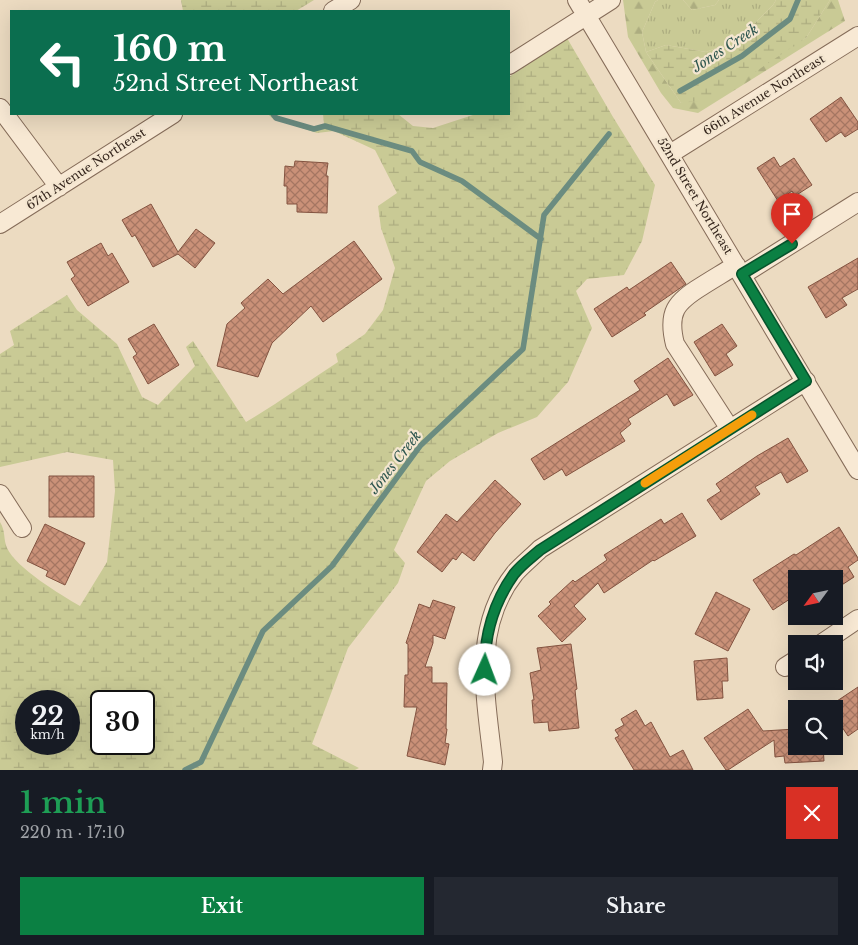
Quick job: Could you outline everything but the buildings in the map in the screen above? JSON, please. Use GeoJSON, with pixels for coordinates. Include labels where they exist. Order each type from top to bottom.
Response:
{"type":"FeatureCollection","features":[{"type":"Feature","properties":{"kind":"street"},"geometry":{"type":"LineString","coordinates":[[336,10],[351,0]]}},
{"type":"Feature","properties":{"kind":"street","name":"52nd Street Northeast"},"geometry":{"type":"LineString","coordinates":[[577,0],[858,470]]}},
{"type":"Feature","properties":{"kind":"street"},"geometry":{"type":"LineString","coordinates":[[510,64],[611,0]]}},
{"type":"Feature","properties":{"kind":"street","name":"66th Avenue Northeast"},"geometry":{"type":"LineString","coordinates":[[670,154],[858,36]]}},
{"type":"Feature","properties":{"kind":"street"},"geometry":{"type":"LineString","coordinates":[[0,108],[59,187]]}},
{"type":"Feature","properties":{"kind":"street","name":"67th Avenue Northeast"},"geometry":{"type":"LineString","coordinates":[[0,224],[171,115]]}},
{"type":"Feature","properties":{"kind":"street"},"geometry":{"type":"LineString","coordinates":[[730,429],[675,344],[671,330],[673,314],[684,296],[739,270],[858,202]]}},
{"type":"Feature","properties":{"kind":"street"},"geometry":{"type":"LineString","coordinates":[[492,770],[493,762],[485,686],[484,654],[489,626],[499,599],[515,573],[540,550],[806,381]]}},
{"type":"Feature","properties":{"kind":"street"},"geometry":{"type":"LineString","coordinates":[[0,494],[22,528]]}},
{"type":"Feature","properties":{"kind":"street"},"geometry":{"type":"LineString","coordinates":[[834,635],[858,619]]}},
{"type":"Feature","properties":{"kind":"green space"},"geometry":{"type":"Polygon","coordinates":[[[181,0],[314,0],[298,10],[183,10],[181,0]]]}},
{"type":"Feature","properties":{"kind":"green space"},"geometry":{"type":"Polygon","coordinates":[[[623,0],[658,0],[655,2],[642,32],[646,52],[681,103],[806,38],[830,0],[838,0],[845,21],[698,113],[673,108],[661,93],[628,37],[623,0]]]}},
{"type":"Feature","properties":{"kind":"green space"},"geometry":{"type":"Polygon","coordinates":[[[658,0],[683,0],[692,10],[715,5],[719,0],[776,0],[739,39],[706,52],[666,45],[646,52],[642,32],[655,2],[658,0]]]}},
{"type":"Feature","properties":{"kind":"green space"},"geometry":{"type":"Polygon","coordinates":[[[683,0],[719,0],[715,5],[692,10],[683,0]]]}},
{"type":"Feature","properties":{"kind":"green space"},"geometry":{"type":"Polygon","coordinates":[[[776,0],[830,0],[806,38],[752,74],[707,100],[681,103],[646,52],[666,45],[706,52],[739,39],[776,0]]]}},
{"type":"Feature","properties":{"kind":"green space"},"geometry":{"type":"Polygon","coordinates":[[[567,38],[655,185],[642,241],[624,275],[587,279],[576,291],[592,328],[568,382],[537,417],[498,433],[450,461],[426,481],[394,550],[405,563],[398,583],[348,648],[312,744],[359,768],[355,770],[0,770],[0,522],[7,548],[12,556],[29,572],[80,606],[107,562],[115,491],[113,460],[67,452],[0,467],[0,354],[14,345],[10,331],[67,295],[77,310],[117,344],[142,397],[158,405],[195,366],[186,347],[193,341],[246,422],[338,362],[336,354],[365,334],[383,310],[395,268],[381,228],[378,206],[397,193],[375,150],[334,131],[317,133],[272,118],[269,115],[277,115],[283,119],[312,127],[324,124],[323,115],[399,115],[413,126],[433,128],[473,115],[510,115],[510,76],[567,38]]]}},
{"type":"Feature","properties":{"kind":"waterway","name":"Jones Creek"},"geometry":{"type":"LineString","coordinates":[[680,91],[742,56],[790,19],[798,0]]}},
{"type":"Feature","properties":{"kind":"waterway"},"geometry":{"type":"LineString","coordinates":[[274,115],[276,118],[314,129],[325,126],[412,151],[420,162],[462,181],[541,239]]}},
{"type":"Feature","properties":{"kind":"waterway","name":"Jones Creek"},"geometry":{"type":"LineString","coordinates":[[185,770],[201,762],[263,631],[332,566],[420,446],[523,349],[544,215],[609,134]]}},
{"type":"Feature","properties":{"kind":"slow traffic"},"geometry":{"type":"LineString","coordinates":[[645,483],[752,415]]}},
{"type":"Feature","properties":{"kind":"route"},"geometry":{"type":"LineString","coordinates":[[485,670],[484,654],[489,626],[499,599],[515,573],[540,550],[806,381],[742,274],[792,244]]}}]}
